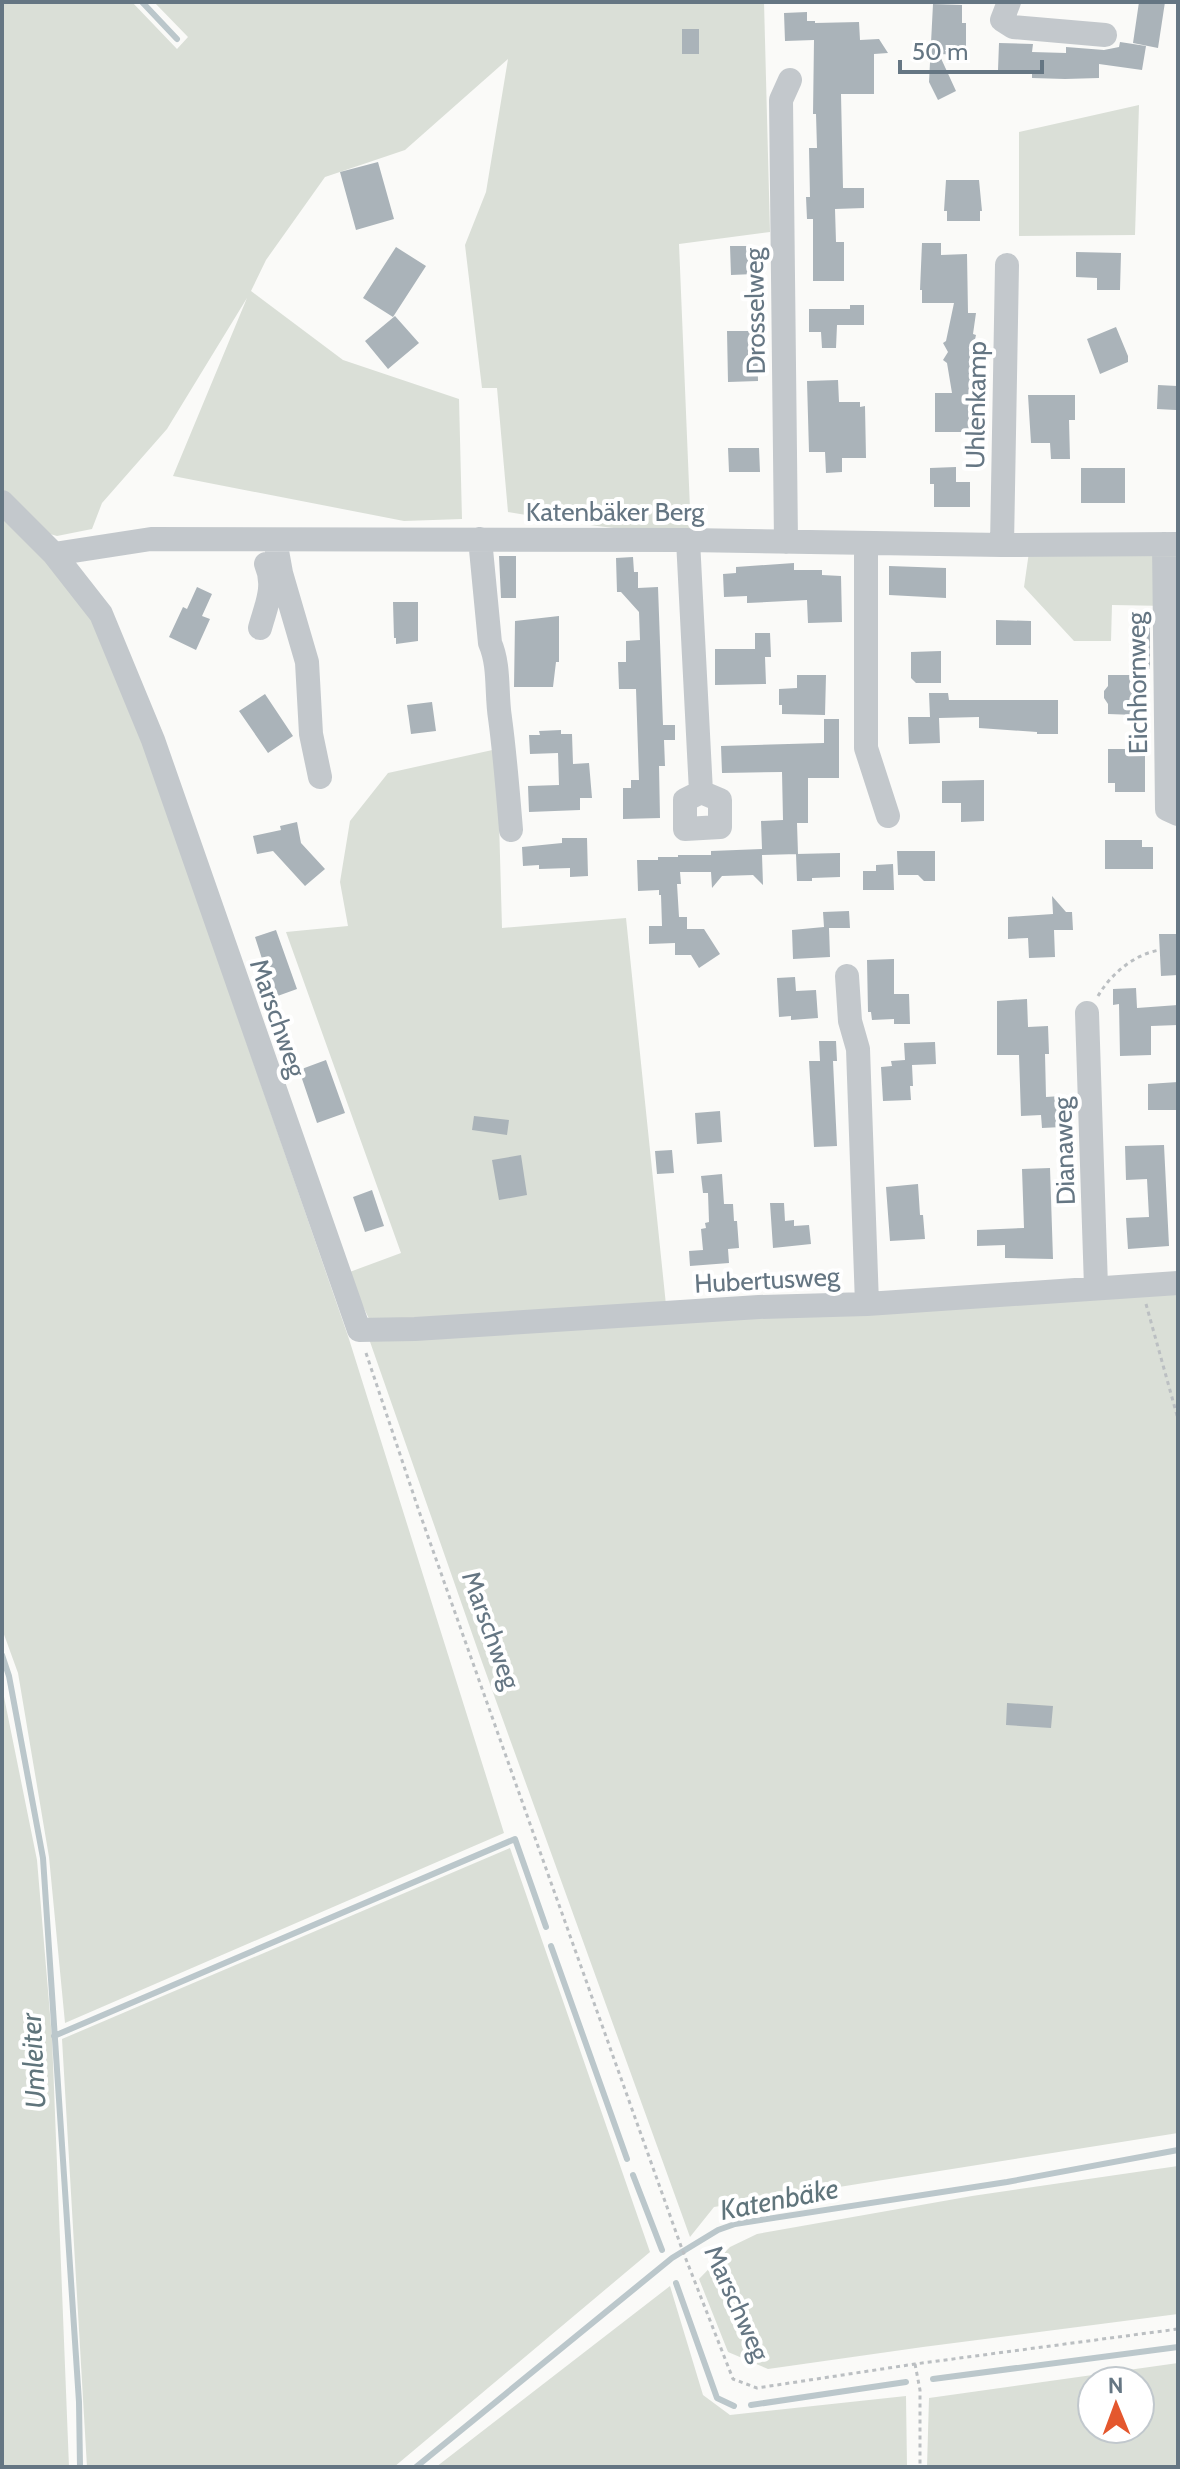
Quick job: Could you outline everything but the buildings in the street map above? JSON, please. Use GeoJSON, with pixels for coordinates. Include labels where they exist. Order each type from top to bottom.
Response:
{"type":"FeatureCollection","features":[{"type":"Feature","properties":{"kind":"street"},"geometry":{"type":"LineString","coordinates":[[1009,2],[1002,20],[1013,27],[1105,35]]}},
{"type":"Feature","properties":{"kind":"street","name":"Drosselweg"},"geometry":{"type":"LineString","coordinates":[[786,542],[781,100],[790,80]]}},
{"type":"Feature","properties":{"kind":"street","name":"Uhlenkamp"},"geometry":{"type":"LineString","coordinates":[[1002,545],[1007,265]]}},
{"type":"Feature","properties":{"kind":"street","name":"Marschweg"},"geometry":{"type":"LineString","coordinates":[[2,502],[54,554],[101,614],[153,740],[359,1330]]}},
{"type":"Feature","properties":{"kind":"street","name":"Katenbäker Berg"},"geometry":{"type":"LineString","coordinates":[[54,554],[151,539],[1171,544]]}},
{"type":"Feature","properties":{"kind":"street"},"geometry":{"type":"LineString","coordinates":[[480,539],[490,643],[495,654],[504,735],[511,830]]}},
{"type":"Feature","properties":{"kind":"street"},"geometry":{"type":"LineString","coordinates":[[260,628],[271,589],[266,540]]}},
{"type":"Feature","properties":{"kind":"street"},"geometry":{"type":"LineString","coordinates":[[266,540],[281,573],[307,662],[311,734],[320,777]]}},
{"type":"Feature","properties":{"kind":"street"},"geometry":{"type":"LineString","coordinates":[[688,540],[701,792]]}},
{"type":"Feature","properties":{"kind":"street"},"geometry":{"type":"LineString","coordinates":[[866,544],[866,748],[888,816]]}},
{"type":"Feature","properties":{"kind":"street","name":"Eichhornweg"},"geometry":{"type":"LineString","coordinates":[[1171,544],[1167,809],[1178,814]]}},
{"type":"Feature","properties":{"kind":"street"},"geometry":{"type":"LineString","coordinates":[[847,976],[850,1021],[858,1049],[867,1304]]}},
{"type":"Feature","properties":{"kind":"street","name":"Dianaweg"},"geometry":{"type":"LineString","coordinates":[[1087,1013],[1096,1287]]}},
{"type":"Feature","properties":{"kind":"street","name":"Hubertusweg"},"geometry":{"type":"LineString","coordinates":[[359,1330],[759,1307],[867,1304],[1178,1283]]}},
{"type":"Feature","properties":{"kind":"path"},"geometry":{"type":"LineString","coordinates":[[1087,1013],[1107,980],[1133,961],[1160,950]]}},
{"type":"Feature","properties":{"kind":"path"},"geometry":{"type":"LineString","coordinates":[[1143,1285],[1148,1318],[1178,1419]]}},
{"type":"Feature","properties":{"kind":"path","name":"Marschweg"},"geometry":{"type":"LineString","coordinates":[[359,1330],[420,1514],[682,2249],[733,2379],[757,2388],[1178,2329]]}},
{"type":"Feature","properties":{"kind":"path"},"geometry":{"type":"LineString","coordinates":[[915,2364],[920,2390],[920,2467]]}},
{"type":"Feature","properties":{"kind":"shaded area"},"geometry":{"type":"Polygon","coordinates":[[[2,2],[132,2],[177,49],[188,37],[154,2],[764,2],[770,232],[679,244],[691,533],[622,529],[508,512],[497,388],[482,388],[465,245],[486,192],[508,59],[405,150],[325,177],[266,260],[251,291],[343,360],[459,399],[462,519],[404,521],[173,476],[247,298],[167,429],[102,503],[92,529],[57,536],[43,532],[2,488],[2,2]]]}},
{"type":"Feature","properties":{"kind":"shaded area"},"geometry":{"type":"Polygon","coordinates":[[[1139,105],[1135,235],[1019,236],[1019,132],[1139,105]]]}},
{"type":"Feature","properties":{"kind":"shaded area"},"geometry":{"type":"Polygon","coordinates":[[[2,509],[96,616],[123,685],[349,1339],[504,1833],[65,2023],[49,1857],[18,1673],[2,1629],[2,509]]]}},
{"type":"Feature","properties":{"kind":"shaded area"},"geometry":{"type":"Polygon","coordinates":[[[1029,552],[1178,553],[1178,738],[1168,606],[1112,605],[1111,641],[1074,641],[1024,587],[1029,552]]]}},
{"type":"Feature","properties":{"kind":"shaded area"},"geometry":{"type":"Polygon","coordinates":[[[497,749],[502,928],[626,918],[666,1305],[372,1325],[347,1273],[401,1253],[286,932],[348,926],[340,882],[350,821],[388,773],[497,749]]]}},
{"type":"Feature","properties":{"kind":"shaded area"},"geometry":{"type":"Polygon","coordinates":[[[1178,1290],[1178,2133],[714,2207],[690,2237],[368,1336],[1178,1290]]]}},
{"type":"Feature","properties":{"kind":"shaded area"},"geometry":{"type":"Polygon","coordinates":[[[2,1687],[37,1860],[52,2038],[69,2467],[2,2467],[2,1687]]]}},
{"type":"Feature","properties":{"kind":"shaded area"},"geometry":{"type":"Polygon","coordinates":[[[510,1848],[650,2252],[394,2467],[87,2467],[62,2039],[510,1848]]]}},
{"type":"Feature","properties":{"kind":"shaded area"},"geometry":{"type":"Polygon","coordinates":[[[1178,2166],[1178,2314],[768,2369],[728,2352],[699,2279],[730,2247],[757,2234],[972,2196],[1178,2166]]]}},
{"type":"Feature","properties":{"kind":"shaded area"},"geometry":{"type":"Polygon","coordinates":[[[670,2286],[703,2395],[730,2415],[906,2396],[907,2467],[436,2467],[670,2286]]]}},
{"type":"Feature","properties":{"kind":"shaded area"},"geometry":{"type":"Polygon","coordinates":[[[1178,2363],[1178,2467],[927,2467],[929,2398],[1076,2377],[1076,2445],[1156,2445],[1156,2366],[1178,2363]]]}},
{"type":"Feature","properties":{"kind":"waterway"},"geometry":{"type":"LineString","coordinates":[[142,2],[177,39]]}},
{"type":"Feature","properties":{"kind":"waterway","name":"Umleiter"},"geometry":{"type":"LineString","coordinates":[[2,1655],[9,1676],[43,1858],[79,2402],[80,2467]]}},
{"type":"Feature","properties":{"kind":"waterway"},"geometry":{"type":"LineString","coordinates":[[54,2036],[515,1839],[546,1927]]}},
{"type":"Feature","properties":{"kind":"waterway"},"geometry":{"type":"LineString","coordinates":[[551,1946],[627,2159]]}},
{"type":"Feature","properties":{"kind":"waterway","name":"Katenbäke"},"geometry":{"type":"LineString","coordinates":[[416,2467],[672,2258],[718,2230],[735,2224],[1007,2182],[1178,2150]]}},
{"type":"Feature","properties":{"kind":"waterway"},"geometry":{"type":"LineString","coordinates":[[633,2175],[662,2250]]}},
{"type":"Feature","properties":{"kind":"waterway"},"geometry":{"type":"LineString","coordinates":[[676,2283],[717,2398],[734,2406]]}},
{"type":"Feature","properties":{"kind":"waterway"},"geometry":{"type":"LineString","coordinates":[[933,2379],[1178,2347]]}},
{"type":"Feature","properties":{"kind":"waterway"},"geometry":{"type":"LineString","coordinates":[[751,2405],[906,2382]]}}]}
